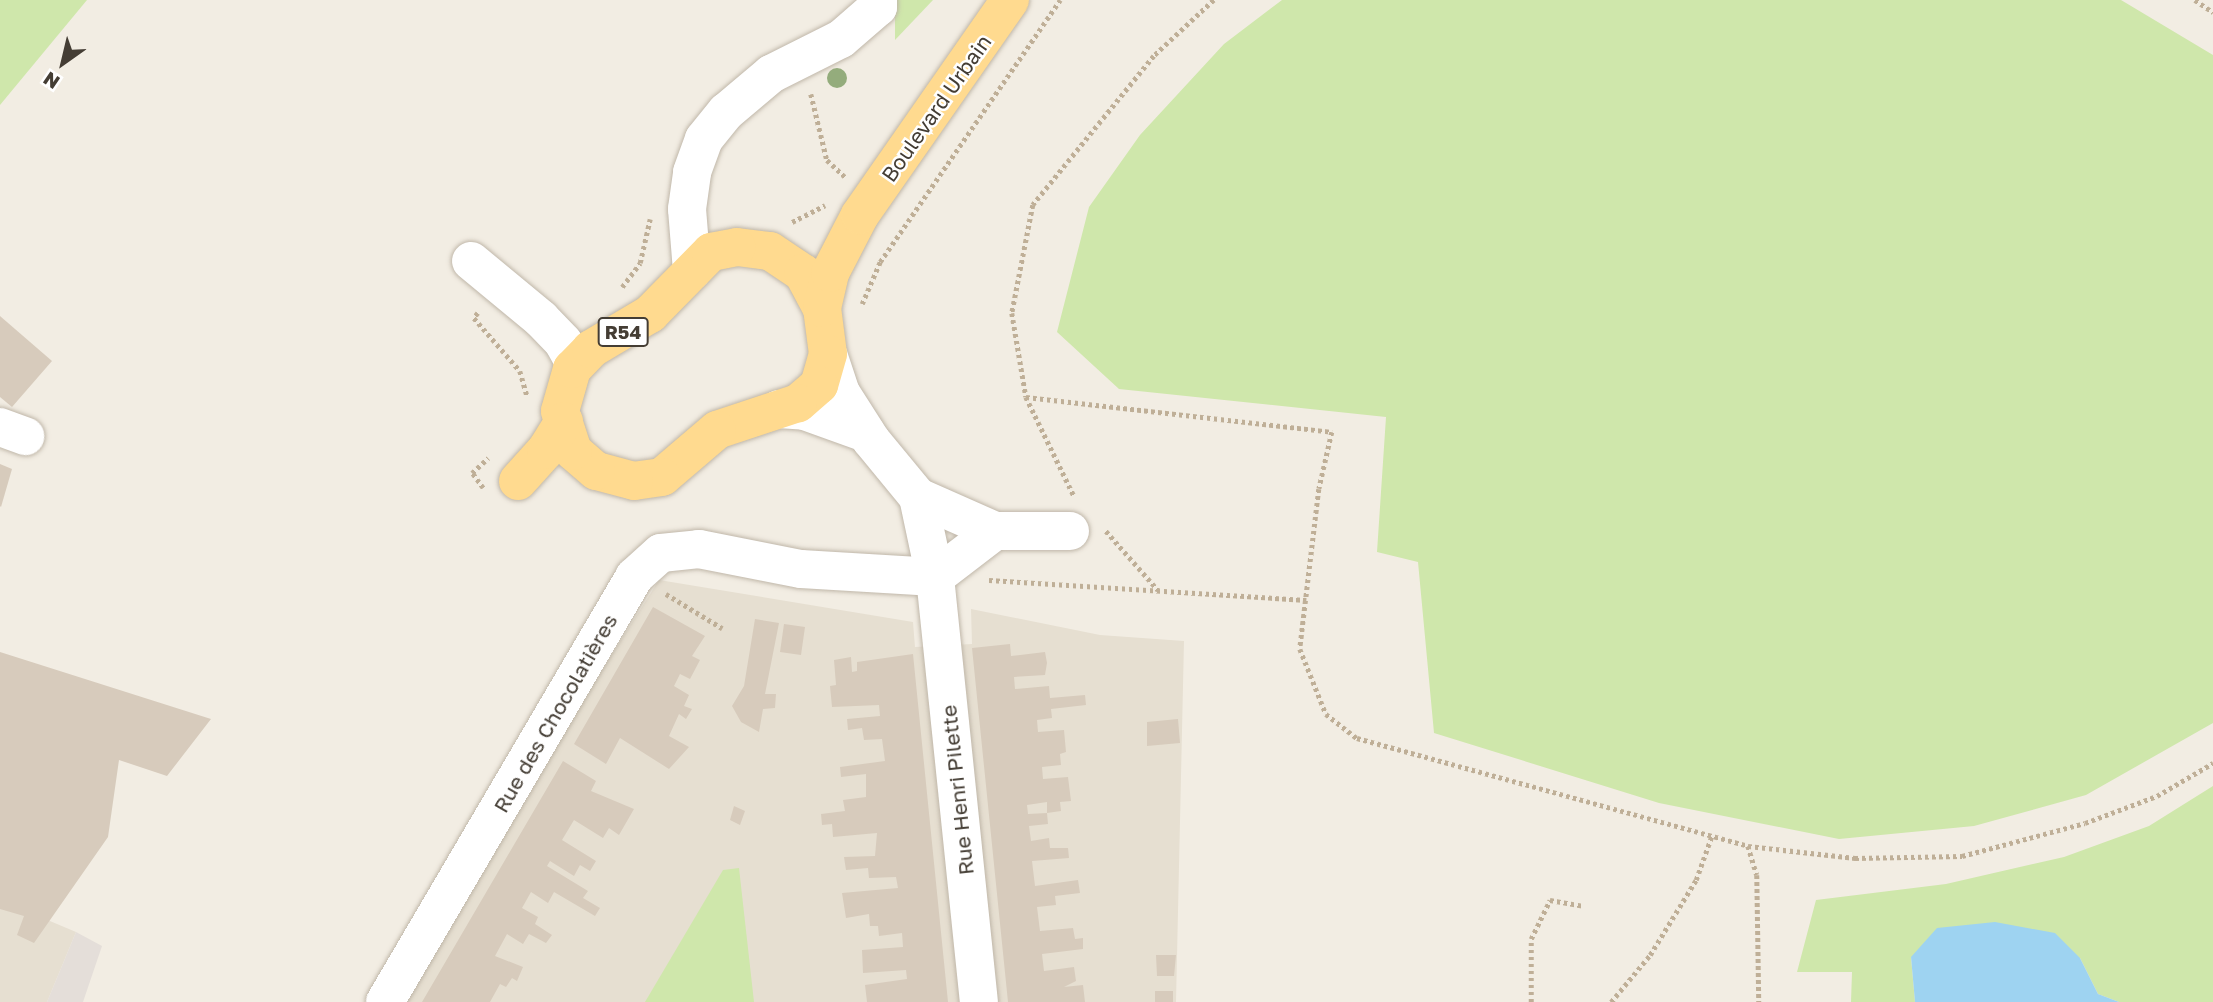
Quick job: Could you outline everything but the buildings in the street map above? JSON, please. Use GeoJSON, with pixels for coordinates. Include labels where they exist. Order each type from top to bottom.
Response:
{"type":"FeatureCollection","features":[{"type":"Feature","properties":{"kind":"main road","name":"Boulevard Urbain"},"geometry":{"type":"LineString","coordinates":[[840,311],[830,273],[860,215],[1010,0]]}},
{"type":"Feature","properties":{"kind":"main road","name":"Boulevard Urbain"},"geometry":{"type":"LineString","coordinates":[[778,256],[812,246],[860,215]]}},
{"type":"Feature","properties":{"kind":"main road","name":"R54"},"geometry":{"type":"LineString","coordinates":[[756,247],[778,256],[803,273],[840,311],[819,384],[798,403],[717,430],[662,477],[634,481],[596,471],[572,451],[561,411],[589,354],[650,314],[710,252],[756,247]]}},
{"type":"Feature","properties":{"kind":"main road","name":"R54"},"geometry":{"type":"LineString","coordinates":[[518,481],[546,450],[564,421]]}},
{"type":"Feature","properties":{"kind":"street"},"geometry":{"type":"LineString","coordinates":[[692,271],[687,209],[692,172],[704,139],[726,112],[793,59],[841,39],[878,7],[878,0]]}},
{"type":"Feature","properties":{"kind":"street"},"geometry":{"type":"LineString","coordinates":[[687,209],[705,229],[737,247]]}},
{"type":"Feature","properties":{"kind":"street"},"geometry":{"type":"LineString","coordinates":[[471,261],[541,319],[589,354]]}},
{"type":"Feature","properties":{"kind":"street","name":"Rue Henri Pilette"},"geometry":{"type":"LineString","coordinates":[[828,354],[841,393],[866,433],[918,497],[935,577],[979,1002]]}},
{"type":"Feature","properties":{"kind":"street"},"geometry":{"type":"LineString","coordinates":[[779,409],[805,411],[866,433]]}},
{"type":"Feature","properties":{"kind":"street"},"geometry":{"type":"LineString","coordinates":[[918,497],[995,531],[1070,531]]}},
{"type":"Feature","properties":{"kind":"street"},"geometry":{"type":"LineString","coordinates":[[935,577],[995,531]]}},
{"type":"Feature","properties":{"kind":"street","name":"Rue des Chocolatières"},"geometry":{"type":"LineString","coordinates":[[385,1002],[634,577],[661,553],[699,549],[801,569],[935,577]]}},
{"type":"Feature","properties":{"kind":"path"},"geometry":{"type":"LineString","coordinates":[[840,311],[880,262],[1060,0]]}},
{"type":"Feature","properties":{"kind":"path"},"geometry":{"type":"LineString","coordinates":[[1214,0],[1154,56],[1033,205],[1012,313],[1026,397],[1332,432],[1319,489],[1300,649],[1326,714],[1357,738],[1748,846],[1855,858],[1962,856],[2085,823],[2157,796],[2213,763]]}},
{"type":"Feature","properties":{"kind":"path"},"geometry":{"type":"LineString","coordinates":[[2195,0],[2213,12]]}},
{"type":"Feature","properties":{"kind":"path"},"geometry":{"type":"LineString","coordinates":[[965,554],[962,579],[1306,600]]}},
{"type":"Feature","properties":{"kind":"path"},"geometry":{"type":"LineString","coordinates":[[634,577],[722,628]]}},
{"type":"Feature","properties":{"kind":"path"},"geometry":{"type":"LineString","coordinates":[[1611,1002],[1663,934],[1696,880],[1712,835]]}},
{"type":"Feature","properties":{"kind":"path"},"geometry":{"type":"LineString","coordinates":[[1748,846],[1757,875],[1759,1002]]}},
{"type":"Feature","properties":{"kind":"path"},"geometry":{"type":"LineString","coordinates":[[1531,1002],[1531,939],[1550,900],[1583,906]]}},
{"type":"Feature","properties":{"kind":"shaded area"},"geometry":{"type":"Polygon","coordinates":[[[659,580],[913,622],[915,647],[972,644],[971,609],[1100,635],[1184,641],[1176,1002],[404,1002],[532,781],[659,580]]]}},
{"type":"Feature","properties":{"kind":"shaded area"},"geometry":{"type":"Polygon","coordinates":[[[0,900],[76,932],[47,1002],[0,1002],[0,900]]]}},
{"type":"Feature","properties":{"kind":"shaded area"},"geometry":{"type":"Polygon","coordinates":[[[76,932],[102,946],[83,1002],[47,1002],[76,932]]]}},
{"type":"Feature","properties":{"kind":"green space"},"geometry":{"type":"Polygon","coordinates":[[[0,0],[87,0],[0,105],[0,0]]]}},
{"type":"Feature","properties":{"kind":"green space"},"geometry":{"type":"Polygon","coordinates":[[[895,0],[933,0],[895,40],[895,0]]]}},
{"type":"Feature","properties":{"kind":"green space"},"geometry":{"type":"Polygon","coordinates":[[[1282,0],[2121,0],[2213,55],[2213,723],[2086,795],[1974,826],[1839,839],[1659,803],[1434,733],[1418,562],[1377,552],[1386,417],[1119,389],[1057,332],[1089,207],[1140,135],[1224,44],[1282,0]]]}},
{"type":"Feature","properties":{"kind":"green space"},"geometry":{"type":"Polygon","coordinates":[[[2213,786],[2213,1002],[2119,1002],[2098,994],[2080,958],[1911,957],[1915,1002],[1851,1002],[1852,972],[1797,972],[1816,900],[1946,884],[2064,857],[2149,826],[2213,786]]]}},
{"type":"Feature","properties":{"kind":"green space"},"geometry":{"type":"Polygon","coordinates":[[[739,868],[754,1002],[645,1002],[723,870],[739,868]]]}},
{"type":"Feature","properties":{"kind":"water"},"geometry":{"type":"Polygon","coordinates":[[[1995,922],[2055,933],[2080,958],[2098,994],[2119,1002],[1915,1002],[1911,957],[1937,928],[1995,922]]]}}]}
